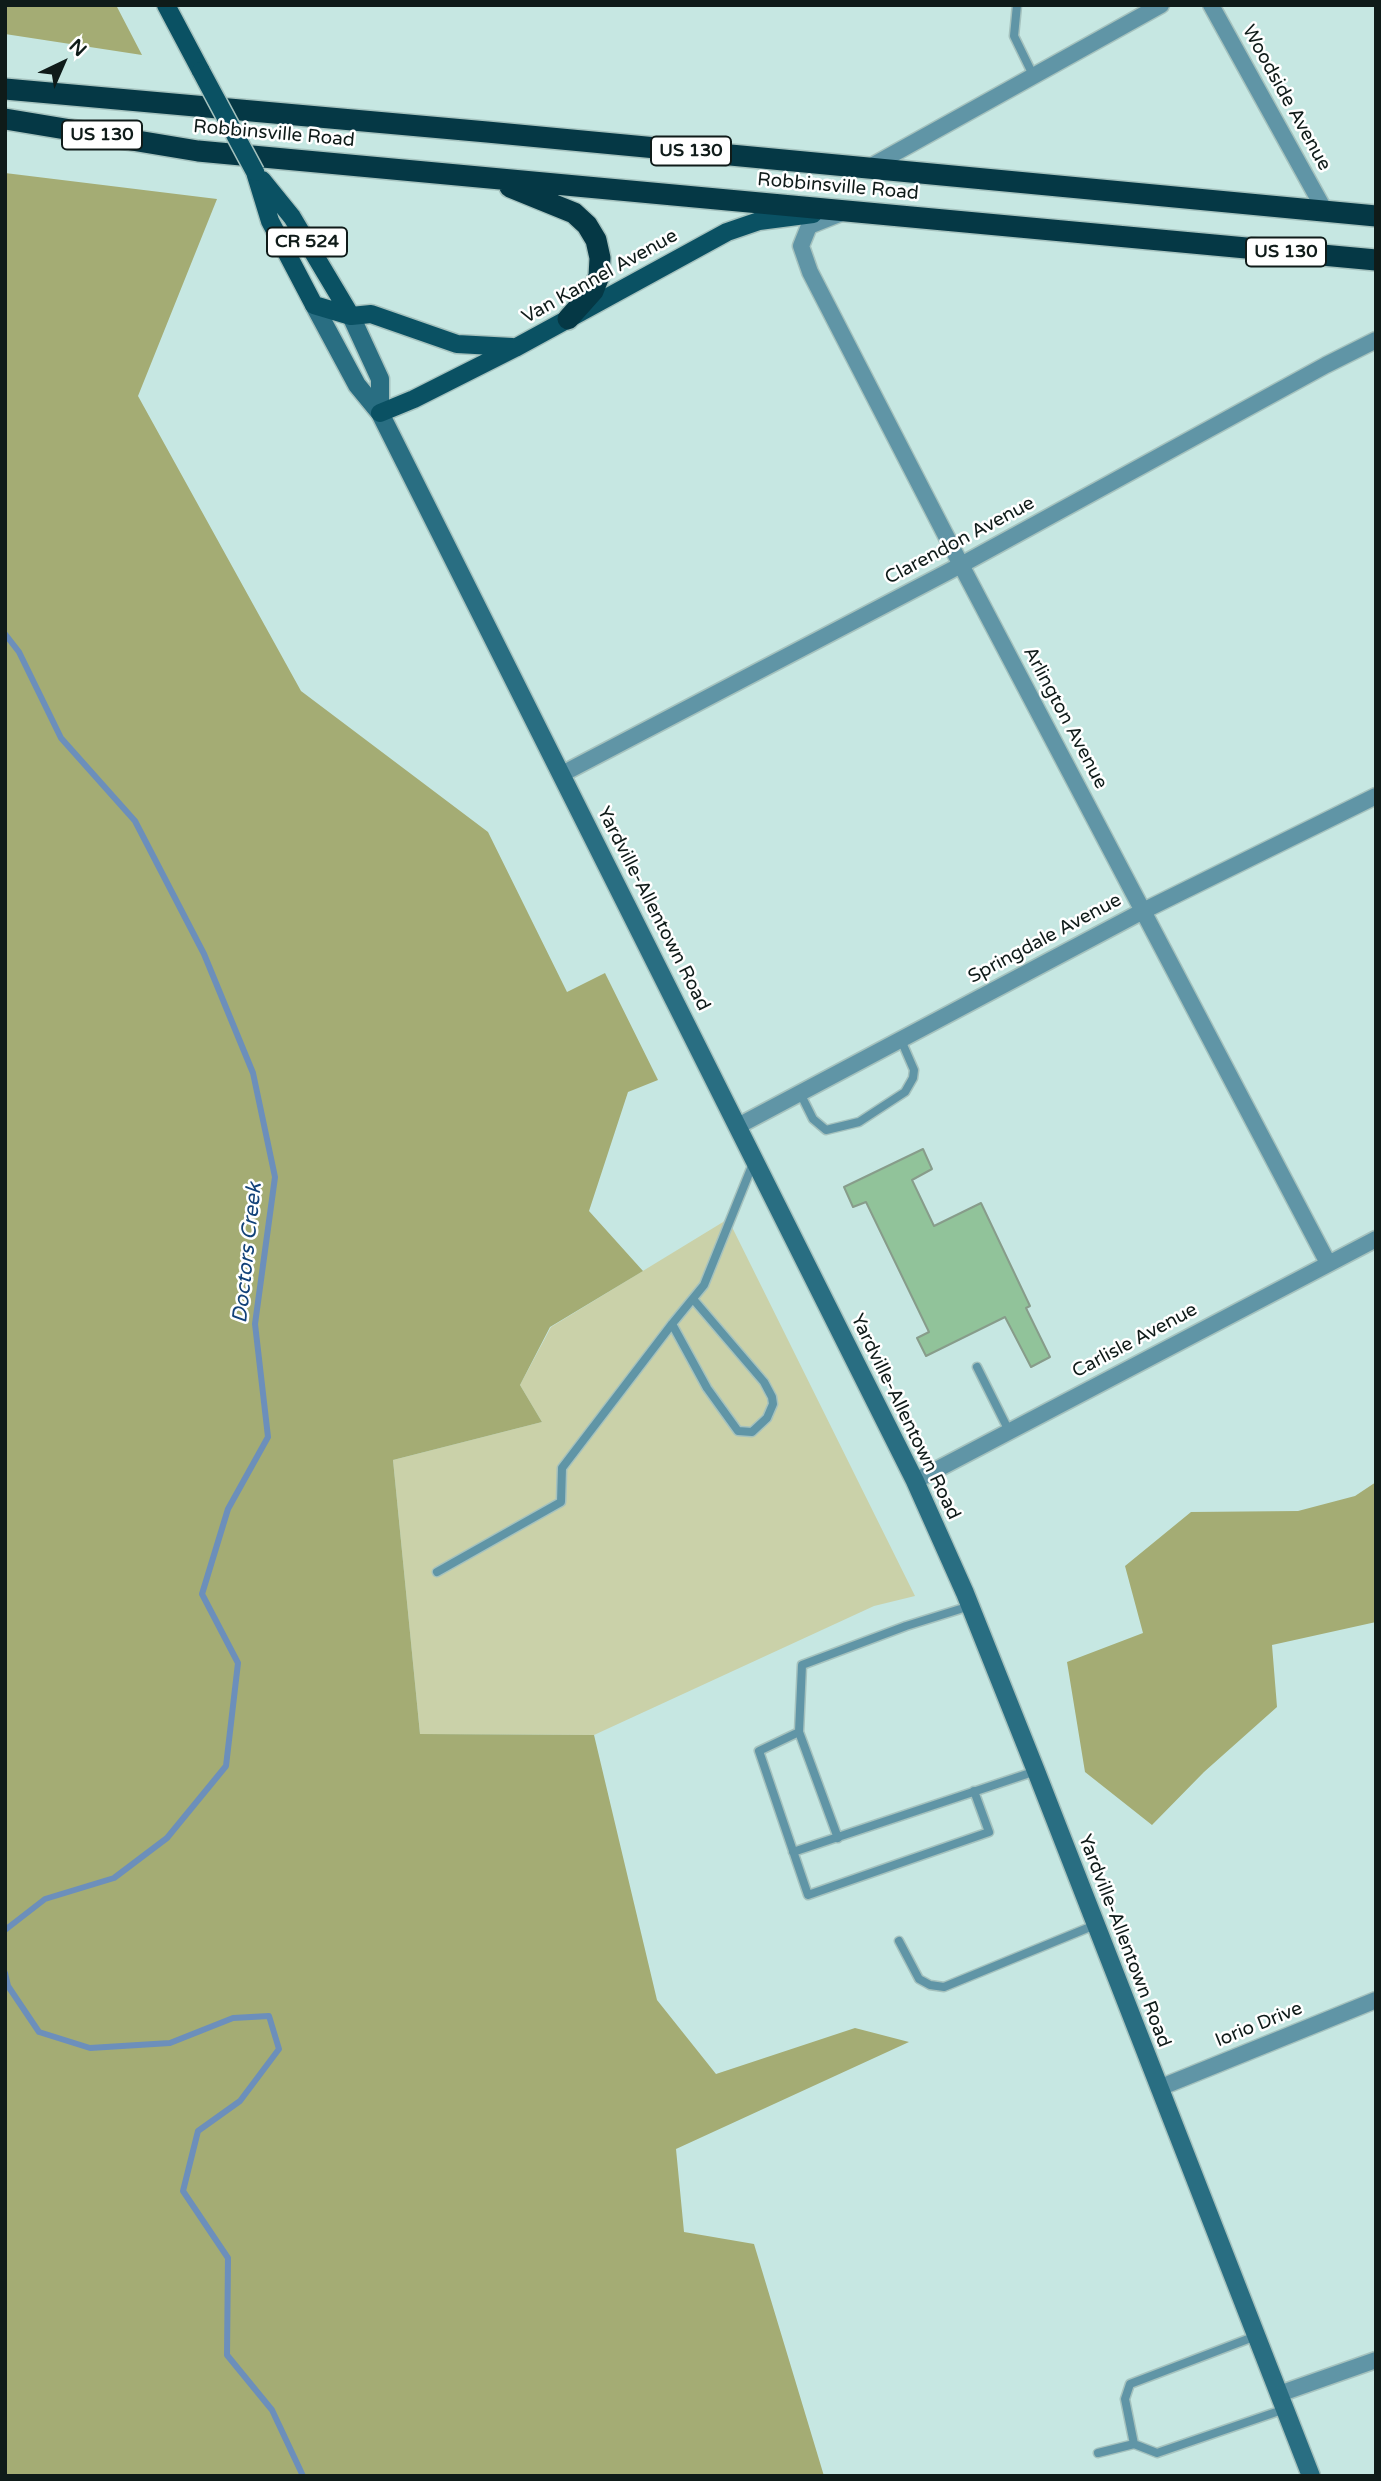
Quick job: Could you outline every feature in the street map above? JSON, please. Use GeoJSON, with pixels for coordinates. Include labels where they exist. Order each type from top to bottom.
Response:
{"type":"FeatureCollection","features":[{"type":"Feature","properties":{"kind":"highway","name":"Robbinsville Road"},"geometry":{"type":"LineString","coordinates":[[5,89],[1376,216]]}},
{"type":"Feature","properties":{"kind":"highway","name":"Robbinsville Road"},"geometry":{"type":"LineString","coordinates":[[11,122],[198,151],[1376,260]]}},
{"type":"Feature","properties":{"kind":"highway"},"geometry":{"type":"LineString","coordinates":[[460,174],[494,181],[535,195],[574,213],[587,225],[596,240],[600,258],[599,276],[593,291],[568,319]]}},
{"type":"Feature","properties":{"kind":"highway"},"geometry":{"type":"LineString","coordinates":[[1350,258],[1376,271]]}},
{"type":"Feature","properties":{"kind":"main road","name":"Yardville-Allentown Road"},"geometry":{"type":"LineString","coordinates":[[166,5],[255,172],[270,221],[314,305],[357,386],[380,413],[915,1481],[970,1606],[1036,1771],[1311,2476]]}},
{"type":"Feature","properties":{"kind":"main road","name":"Yardville-Allentown Road"},"geometry":{"type":"LineString","coordinates":[[255,172],[292,217],[351,316],[380,379],[380,413]]}},
{"type":"Feature","properties":{"kind":"main road","name":"Van Kannel Avenue"},"geometry":{"type":"LineString","coordinates":[[380,413],[414,399],[515,348],[727,232],[778,218],[849,211]]}},
{"type":"Feature","properties":{"kind":"main road"},"geometry":{"type":"LineString","coordinates":[[314,305],[351,316],[372,314],[457,344],[515,348]]}},
{"type":"Feature","properties":{"kind":"street"},"geometry":{"type":"LineString","coordinates":[[868,168],[1161,5]]}},
{"type":"Feature","properties":{"kind":"street","name":"Woodside Avenue"},"geometry":{"type":"LineString","coordinates":[[1210,5],[1325,211]]}},
{"type":"Feature","properties":{"kind":"street","name":"Arlington Avenue"},"geometry":{"type":"LineString","coordinates":[[849,211],[809,226],[801,246],[810,272],[1328,1263]]}},
{"type":"Feature","properties":{"kind":"street","name":"Clarendon Avenue"},"geometry":{"type":"LineString","coordinates":[[562,774],[961,565],[1376,340]]}},
{"type":"Feature","properties":{"kind":"street","name":"Springdale Avenue"},"geometry":{"type":"LineString","coordinates":[[738,1126],[1143,911],[1376,796]]}},
{"type":"Feature","properties":{"kind":"street","name":"Carlisle Avenue"},"geometry":{"type":"LineString","coordinates":[[915,1481],[1376,1239]]}},
{"type":"Feature","properties":{"kind":"street","name":"Iorio Drive"},"geometry":{"type":"LineString","coordinates":[[1159,2088],[1376,2000]]}},
{"type":"Feature","properties":{"kind":"street"},"geometry":{"type":"LineString","coordinates":[[1282,2402],[1376,2360]]}},
{"type":"Feature","properties":{"kind":"lane"},"geometry":{"type":"LineString","coordinates":[[1017,5],[1014,36],[1034,77]]}},
{"type":"Feature","properties":{"kind":"lane"},"geometry":{"type":"LineString","coordinates":[[800,1093],[814,1119],[826,1130],[859,1122],[905,1092],[913,1078],[914,1070],[901,1040]]}},
{"type":"Feature","properties":{"kind":"lane"},"geometry":{"type":"LineString","coordinates":[[437,1572],[561,1502],[562,1468],[704,1285],[755,1158]]}},
{"type":"Feature","properties":{"kind":"lane"},"geometry":{"type":"LineString","coordinates":[[672,1324],[707,1388],[738,1432],[752,1432],[766,1418],[773,1404],[772,1397],[764,1382],[693,1299]]}},
{"type":"Feature","properties":{"kind":"lane"},"geometry":{"type":"LineString","coordinates":[[976,1367],[1009,1432]]}},
{"type":"Feature","properties":{"kind":"lane"},"geometry":{"type":"LineString","coordinates":[[838,1838],[799,1732],[802,1665],[906,1626],[970,1606]]}},
{"type":"Feature","properties":{"kind":"lane"},"geometry":{"type":"LineString","coordinates":[[799,1732],[759,1751],[808,1895],[989,1832],[974,1791]]}},
{"type":"Feature","properties":{"kind":"lane"},"geometry":{"type":"LineString","coordinates":[[793,1852],[1036,1771]]}},
{"type":"Feature","properties":{"kind":"lane"},"geometry":{"type":"LineString","coordinates":[[899,1941],[919,1979],[930,1985],[944,1987],[1095,1925]]}},
{"type":"Feature","properties":{"kind":"lane"},"geometry":{"type":"LineString","coordinates":[[1133,2444],[1125,2399],[1130,2385],[1256,2336]]}},
{"type":"Feature","properties":{"kind":"lane"},"geometry":{"type":"LineString","coordinates":[[1098,2453],[1133,2444],[1157,2453],[1282,2402]]}},
{"type":"Feature","properties":{"kind":"green space"},"geometry":{"type":"Polygon","coordinates":[[[5,5],[116,5],[142,55],[5,34],[5,5]]]}},
{"type":"Feature","properties":{"kind":"green space"},"geometry":{"type":"Polygon","coordinates":[[[5,173],[217,199],[138,396],[301,691],[488,832],[567,992],[605,973],[658,1080],[628,1092],[589,1211],[643,1271],[550,1327],[520,1385],[542,1422],[393,1460],[420,1734],[594,1735],[657,2000],[716,2074],[855,2028],[909,2042],[676,2149],[684,2232],[754,2244],[824,2476],[5,2476],[5,173]]]}},
{"type":"Feature","properties":{"kind":"green space"},"geometry":{"type":"Polygon","coordinates":[[[728,1219],[915,1596],[874,1606],[594,1735],[420,1734],[393,1460],[542,1422],[520,1385],[551,1327],[728,1219]]]}},
{"type":"Feature","properties":{"kind":"green space"},"geometry":{"type":"Polygon","coordinates":[[[1376,1482],[1376,1622],[1272,1645],[1277,1707],[1204,1772],[1152,1825],[1085,1772],[1067,1662],[1143,1633],[1125,1566],[1191,1512],[1298,1511],[1355,1496],[1376,1482]]]}},
{"type":"Feature","properties":{"kind":"building"},"geometry":{"type":"Polygon","coordinates":[[[923,1149],[932,1169],[912,1180],[934,1226],[981,1203],[1030,1306],[1026,1308],[1050,1357],[1031,1367],[1005,1317],[926,1356],[917,1338],[929,1332],[866,1202],[853,1207],[844,1187],[923,1149]]]}},
{"type":"Feature","properties":{"kind":"waterway","name":"Doctors Creek"},"geometry":{"type":"LineString","coordinates":[[5,634],[19,652],[61,738],[135,821],[204,954],[253,1073],[275,1177],[255,1324],[268,1437],[228,1509],[202,1594],[238,1663],[226,1766],[167,1838],[114,1878],[45,1899],[5,1930]]}},
{"type":"Feature","properties":{"kind":"waterway","name":"Doctors Creek"},"geometry":{"type":"LineString","coordinates":[[5,1973],[8,1986],[39,2032],[90,2048],[170,2043],[233,2018],[269,2016],[279,2049],[240,2101],[198,2131],[183,2191],[228,2258],[227,2355],[272,2410],[303,2476]]}}]}
